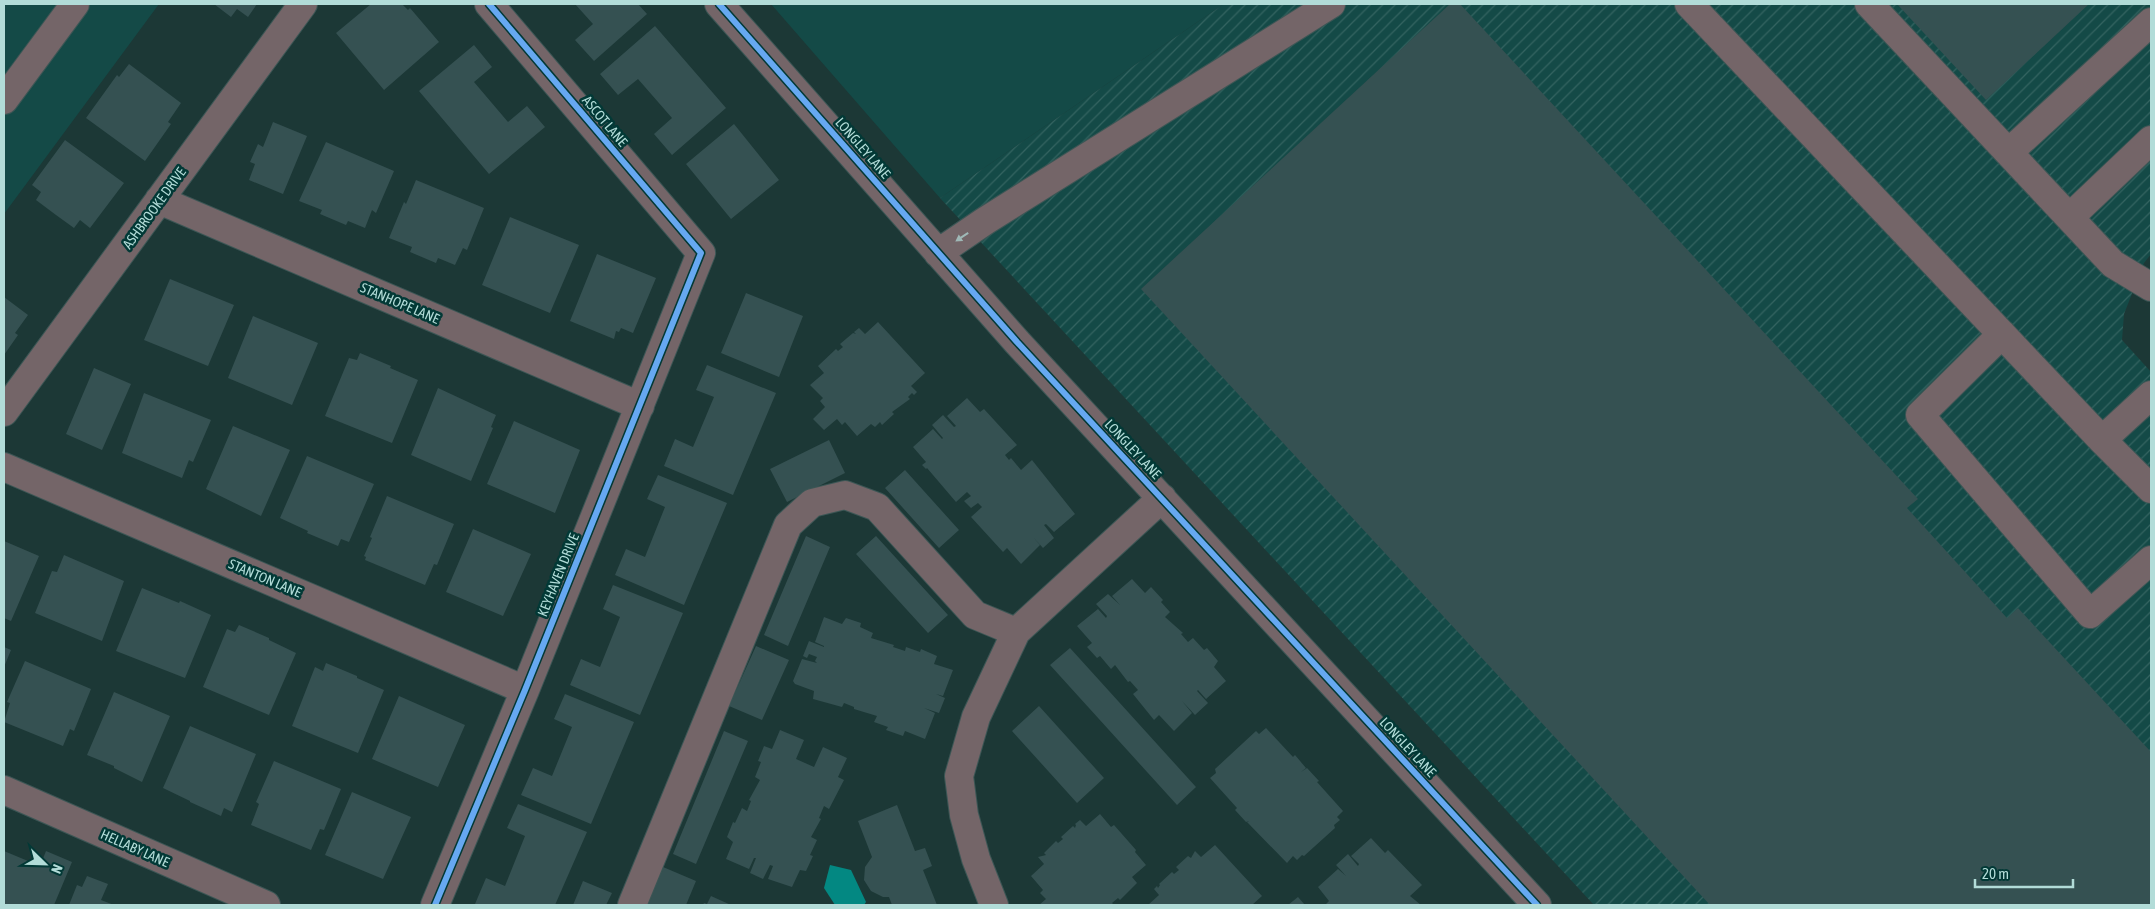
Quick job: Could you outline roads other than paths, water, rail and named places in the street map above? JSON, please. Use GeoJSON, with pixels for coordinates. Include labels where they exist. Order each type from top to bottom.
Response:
{"type":"FeatureCollection","features":[{"type":"Feature","properties":{"kind":"street"},"geometry":{"type":"LineString","coordinates":[[4,100],[75,4]]}},
{"type":"Feature","properties":{"kind":"street","name":"ASHBROOKE DRIVE"},"geometry":{"type":"LineString","coordinates":[[4,412],[304,4]]}},
{"type":"Feature","properties":{"kind":"street","name":"ASCOT LANE"},"geometry":{"type":"LineString","coordinates":[[489,4],[701,254]]}},
{"type":"Feature","properties":{"kind":"street","name":"LONGLEY LANE"},"geometry":{"type":"LineString","coordinates":[[719,4],[1017,342],[1537,905]]}},
{"type":"Feature","properties":{"kind":"street"},"geometry":{"type":"LineString","coordinates":[[938,253],[985,221],[1332,4]]}},
{"type":"Feature","properties":{"kind":"street"},"geometry":{"type":"LineString","coordinates":[[1689,4],[2102,440],[2151,489]]}},
{"type":"Feature","properties":{"kind":"street"},"geometry":{"type":"LineString","coordinates":[[1870,4],[2113,264],[2151,286]]}},
{"type":"Feature","properties":{"kind":"street"},"geometry":{"type":"LineString","coordinates":[[2009,152],[2151,22]]}},
{"type":"Feature","properties":{"kind":"street"},"geometry":{"type":"LineString","coordinates":[[2070,217],[2151,140]]}},
{"type":"Feature","properties":{"kind":"street","name":"STANHOPE LANE"},"geometry":{"type":"LineString","coordinates":[[159,200],[640,406]]}},
{"type":"Feature","properties":{"kind":"street","name":"KEYHAVEN DRIVE"},"geometry":{"type":"LineString","coordinates":[[435,905],[525,690],[701,254]]}},
{"type":"Feature","properties":{"kind":"street"},"geometry":{"type":"LineString","coordinates":[[2002,334],[1920,414],[2090,614],[2151,560]]}},
{"type":"Feature","properties":{"kind":"street"},"geometry":{"type":"LineString","coordinates":[[2102,440],[2151,395]]}},
{"type":"Feature","properties":{"kind":"street","name":"STANTON LANE"},"geometry":{"type":"LineString","coordinates":[[4,467],[525,690]]}},
{"type":"Feature","properties":{"kind":"street"},"geometry":{"type":"LineString","coordinates":[[632,905],[788,525],[812,503],[845,495],[877,507],[975,615],[1016,632]]}},
{"type":"Feature","properties":{"kind":"street"},"geometry":{"type":"LineString","coordinates":[[994,905],[976,860],[964,815],[959,776],[976,717],[1016,632],[1162,498]]}},
{"type":"Feature","properties":{"kind":"street","name":"HELLABY LANE"},"geometry":{"type":"LineString","coordinates":[[4,790],[266,905]]}},
{"type":"Feature","properties":{"kind":"water"},"geometry":{"type":"Polygon","coordinates":[[[830,865],[851,870],[866,902],[864,905],[835,905],[824,888],[830,865]]]}}]}
